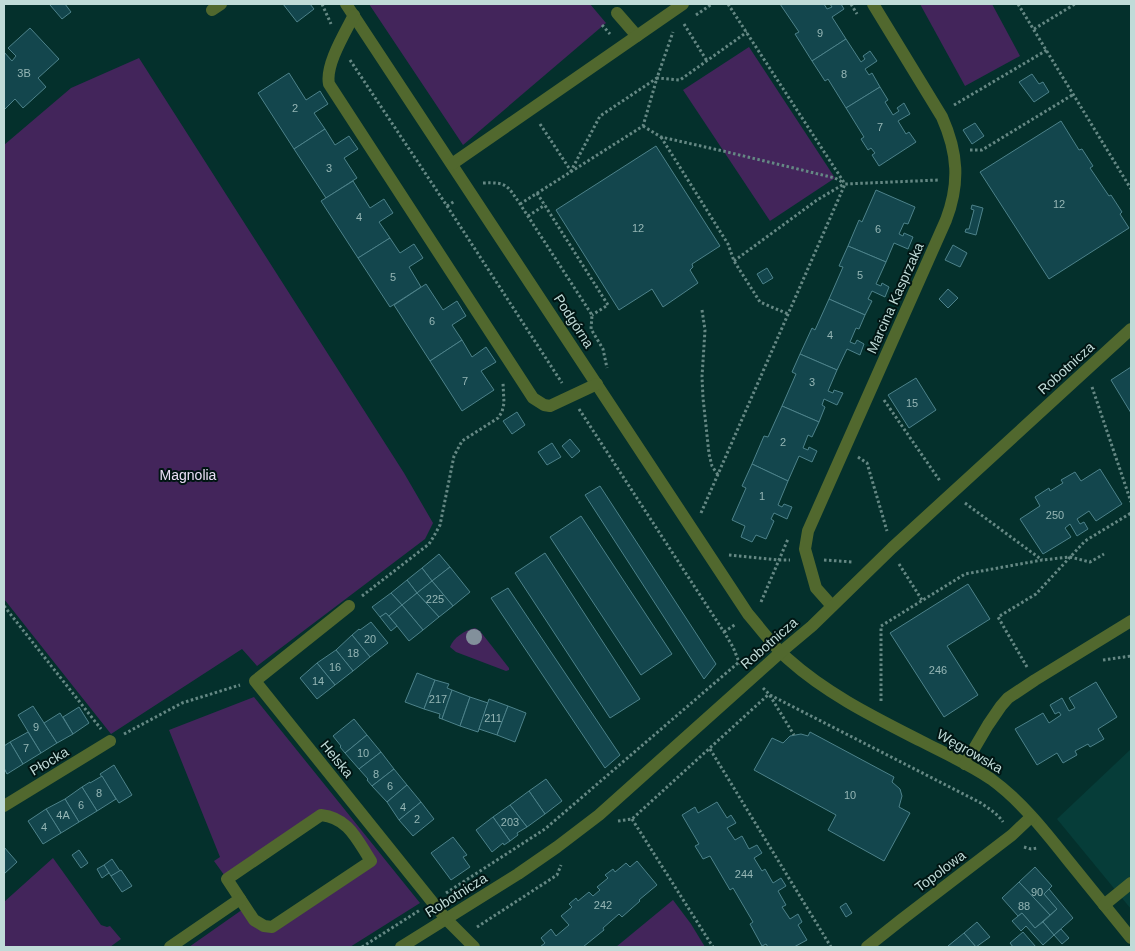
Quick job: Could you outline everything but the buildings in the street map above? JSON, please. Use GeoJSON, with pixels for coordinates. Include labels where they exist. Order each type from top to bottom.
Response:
{"type":"FeatureCollection","features":[{"type":"Feature","properties":{"kind":"street","name":"Podgórna"},"geometry":{"type":"LineString","coordinates":[[346,4],[748,614],[781,652]]}},
{"type":"Feature","properties":{"kind":"street"},"geometry":{"type":"LineString","coordinates":[[452,164],[683,4]]}},
{"type":"Feature","properties":{"kind":"street","name":"Marcina Kasprzaka"},"geometry":{"type":"LineString","coordinates":[[832,606],[816,588],[806,555],[805,542],[808,530],[941,232],[951,207],[956,163],[948,130],[940,112],[873,4]]}},
{"type":"Feature","properties":{"kind":"street"},"geometry":{"type":"LineString","coordinates":[[617,13],[636,36]]}},
{"type":"Feature","properties":{"kind":"street"},"geometry":{"type":"LineString","coordinates":[[354,15],[330,65],[328,71],[329,84],[533,398],[544,405],[550,406],[597,384]]}},
{"type":"Feature","properties":{"kind":"street","name":"Robotnicza"},"geometry":{"type":"LineString","coordinates":[[401,947],[525,869],[592,820],[812,626],[892,548],[1131,329]]}},
{"type":"Feature","properties":{"kind":"street"},"geometry":{"type":"LineString","coordinates":[[255,681],[349,606]]}},
{"type":"Feature","properties":{"kind":"street"},"geometry":{"type":"LineString","coordinates":[[965,764],[988,725],[1008,698],[1131,621]]}},
{"type":"Feature","properties":{"kind":"street","name":"Węgrowska"},"geometry":{"type":"LineString","coordinates":[[781,652],[806,674],[834,694],[965,764],[989,778],[1012,796],[1050,839],[1131,938]]}},
{"type":"Feature","properties":{"kind":"street","name":"Helska"},"geometry":{"type":"LineString","coordinates":[[255,681],[446,919],[474,947]]}},
{"type":"Feature","properties":{"kind":"street","name":"Płocka"},"geometry":{"type":"LineString","coordinates":[[4,806],[110,741]]}},
{"type":"Feature","properties":{"kind":"street"},"geometry":{"type":"LineString","coordinates":[[321,816],[331,816],[347,826],[371,861],[272,927],[264,926],[254,920],[240,899],[227,879],[321,816]]}},
{"type":"Feature","properties":{"kind":"street","name":"Topolowa"},"geometry":{"type":"LineString","coordinates":[[867,947],[1012,835],[1031,817]]}},
{"type":"Feature","properties":{"kind":"street"},"geometry":{"type":"LineString","coordinates":[[1104,905],[1131,883]]}},
{"type":"Feature","properties":{"kind":"street"},"geometry":{"type":"LineString","coordinates":[[170,947],[240,899]]}},
{"type":"Feature","properties":{"kind":"path"},"geometry":{"type":"LineString","coordinates":[[322,4],[339,44],[447,206],[729,640],[739,662],[545,829],[362,947]]}},
{"type":"Feature","properties":{"kind":"path"},"geometry":{"type":"LineString","coordinates":[[520,204],[643,126],[673,32],[712,4]]}},
{"type":"Feature","properties":{"kind":"path"},"geometry":{"type":"LineString","coordinates":[[728,4],[845,184]]}},
{"type":"Feature","properties":{"kind":"path"},"geometry":{"type":"LineString","coordinates":[[851,4],[861,20]]}},
{"type":"Feature","properties":{"kind":"path"},"geometry":{"type":"LineString","coordinates":[[1018,4],[1131,187]]}},
{"type":"Feature","properties":{"kind":"path"},"geometry":{"type":"LineString","coordinates":[[1034,29],[1075,4]]}},
{"type":"Feature","properties":{"kind":"path"},"geometry":{"type":"LineString","coordinates":[[684,24],[707,61]]}},
{"type":"Feature","properties":{"kind":"path"},"geometry":{"type":"LineString","coordinates":[[571,171],[600,116],[657,78],[680,80],[747,32]]}},
{"type":"Feature","properties":{"kind":"path"},"geometry":{"type":"LineString","coordinates":[[940,112],[1047,50]]}},
{"type":"Feature","properties":{"kind":"path"},"geometry":{"type":"LineString","coordinates":[[968,151],[982,150],[1074,94]]}},
{"type":"Feature","properties":{"kind":"path"},"geometry":{"type":"LineString","coordinates":[[530,109],[571,171]]}},
{"type":"Feature","properties":{"kind":"path"},"geometry":{"type":"LineString","coordinates":[[643,126],[661,137],[723,150],[835,178],[845,184]]}},
{"type":"Feature","properties":{"kind":"path"},"geometry":{"type":"LineString","coordinates":[[661,137],[728,244],[734,261],[760,302],[788,314]]}},
{"type":"Feature","properties":{"kind":"path"},"geometry":{"type":"LineString","coordinates":[[938,186],[939,172]]}},
{"type":"Feature","properties":{"kind":"path"},"geometry":{"type":"LineString","coordinates":[[734,261],[816,200],[845,184],[939,180]]}},
{"type":"Feature","properties":{"kind":"path"},"geometry":{"type":"LineString","coordinates":[[482,183],[499,182],[508,187],[520,204],[592,315],[591,329],[604,349],[609,370]]}},
{"type":"Feature","properties":{"kind":"path"},"geometry":{"type":"LineString","coordinates":[[696,509],[700,516],[845,184]]}},
{"type":"Feature","properties":{"kind":"path"},"geometry":{"type":"LineString","coordinates":[[537,193],[608,305],[592,315]]}},
{"type":"Feature","properties":{"kind":"path"},"geometry":{"type":"LineString","coordinates":[[528,216],[545,206]]}},
{"type":"Feature","properties":{"kind":"path"},"geometry":{"type":"LineString","coordinates":[[702,310],[705,330],[702,377],[703,398],[709,454],[712,466],[718,475]]}},
{"type":"Feature","properties":{"kind":"path"},"geometry":{"type":"LineString","coordinates":[[1086,370],[1131,502]]}},
{"type":"Feature","properties":{"kind":"path"},"geometry":{"type":"LineString","coordinates":[[873,385],[946,490],[982,514],[1042,560]]}},
{"type":"Feature","properties":{"kind":"path"},"geometry":{"type":"LineString","coordinates":[[349,606],[429,544],[440,525],[454,456],[462,441],[492,422]]}},
{"type":"Feature","properties":{"kind":"path"},"geometry":{"type":"LineString","coordinates":[[845,449],[867,463],[894,555],[922,600]]}},
{"type":"Feature","properties":{"kind":"path"},"geometry":{"type":"LineString","coordinates":[[1024,661],[998,617],[1036,594],[1085,541],[1131,513]]}},
{"type":"Feature","properties":{"kind":"path"},"geometry":{"type":"LineString","coordinates":[[755,597],[760,604],[788,538]]}},
{"type":"Feature","properties":{"kind":"path"},"geometry":{"type":"LineString","coordinates":[[726,554],[731,562]]}},
{"type":"Feature","properties":{"kind":"path"},"geometry":{"type":"LineString","coordinates":[[874,699],[881,702],[881,626],[922,600],[965,574],[1070,556],[1090,562],[1104,554]]}},
{"type":"Feature","properties":{"kind":"path"},"geometry":{"type":"LineString","coordinates":[[4,606],[110,741],[182,703],[255,681]]}},
{"type":"Feature","properties":{"kind":"path"},"geometry":{"type":"LineString","coordinates":[[1102,660],[1131,656]]}},
{"type":"Feature","properties":{"kind":"path"},"geometry":{"type":"LineString","coordinates":[[794,735],[769,694],[992,810],[1000,817],[1012,835]]}},
{"type":"Feature","properties":{"kind":"path"},"geometry":{"type":"LineString","coordinates":[[710,749],[831,947]]}},
{"type":"Feature","properties":{"kind":"path"},"geometry":{"type":"LineString","coordinates":[[632,819],[713,947]]}},
{"type":"Feature","properties":{"kind":"shaded area"},"geometry":{"type":"Polygon","coordinates":[[[1131,749],[1131,909],[1057,819],[1131,749]]]}},
{"type":"Feature","properties":{"kind":"green space"},"geometry":{"type":"Polygon","coordinates":[[[369,4],[590,4],[606,23],[463,145],[369,4]]]}},
{"type":"Feature","properties":{"kind":"green space"},"geometry":{"type":"Polygon","coordinates":[[[920,4],[992,4],[1020,56],[965,86],[920,4]]]}},
{"type":"Feature","properties":{"kind":"green space"},"geometry":{"type":"Polygon","coordinates":[[[749,47],[835,178],[770,221],[683,90],[749,47]]]}},
{"type":"Feature","properties":{"kind":"green space","name":"Magnolia"},"geometry":{"type":"Polygon","coordinates":[[[139,58],[404,473],[433,523],[425,539],[257,666],[242,649],[111,734],[4,599],[4,145],[71,88],[139,58]]]}},
{"type":"Feature","properties":{"kind":"green space"},"geometry":{"type":"Polygon","coordinates":[[[475,628],[480,631],[509,670],[506,671],[456,652],[450,647],[460,635],[475,628]]]}},
{"type":"Feature","properties":{"kind":"green space"},"geometry":{"type":"Polygon","coordinates":[[[254,697],[420,903],[350,947],[189,947],[246,907],[264,926],[371,861],[347,826],[321,815],[227,879],[214,861],[220,857],[169,730],[254,697]]]}},
{"type":"Feature","properties":{"kind":"green space"},"geometry":{"type":"Polygon","coordinates":[[[53,858],[101,925],[110,926],[121,939],[110,947],[4,947],[4,902],[53,858]]]}},
{"type":"Feature","properties":{"kind":"green space"},"geometry":{"type":"Polygon","coordinates":[[[673,900],[705,947],[616,947],[673,900]]]}}]}
